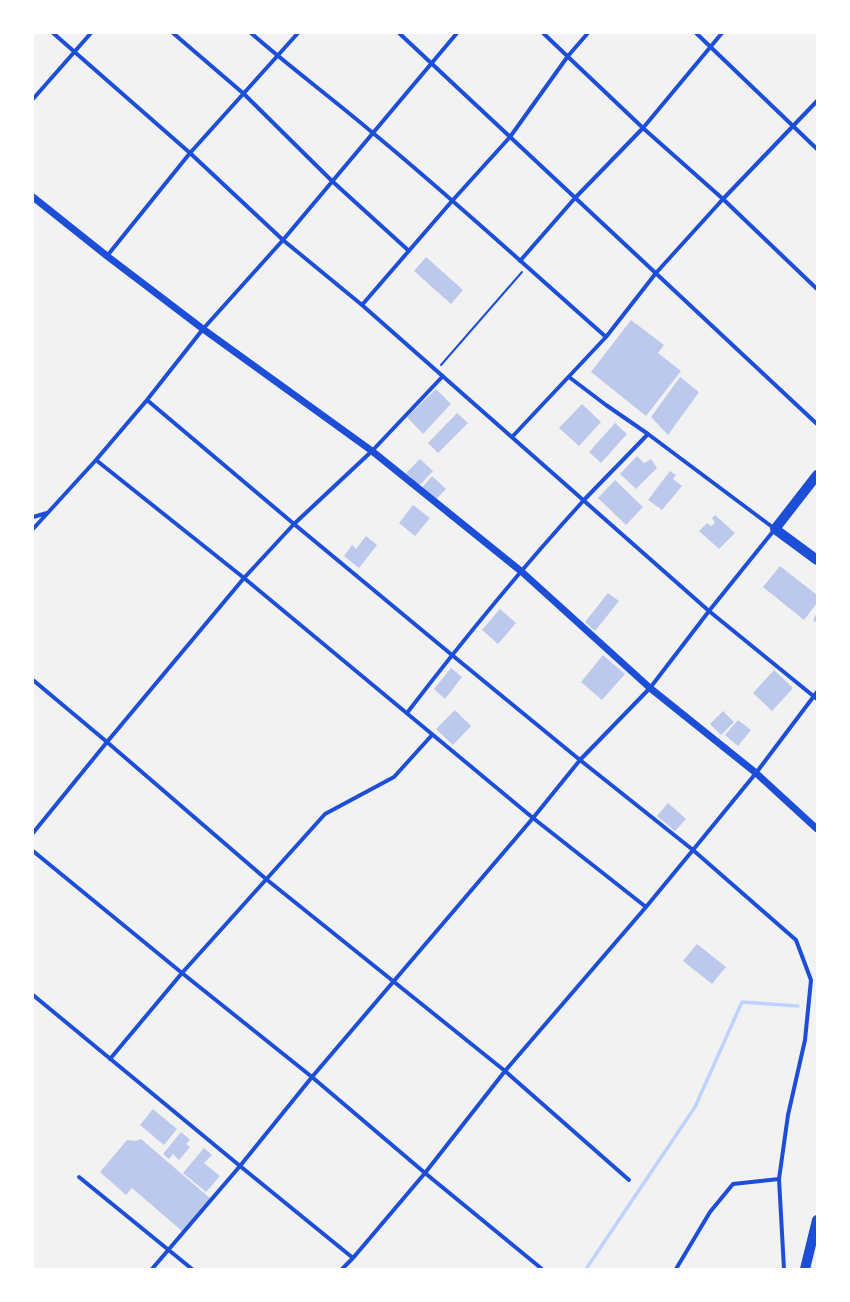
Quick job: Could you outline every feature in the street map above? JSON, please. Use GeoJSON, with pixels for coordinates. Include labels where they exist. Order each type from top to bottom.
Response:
{"type":"FeatureCollection","features":[{"type":"Feature","properties":{"kind":"main road"},"geometry":{"type":"LineString","coordinates":[[817,474],[775,529],[817,560]]}},
{"type":"Feature","properties":{"kind":"main road"},"geometry":{"type":"LineString","coordinates":[[805,1269],[817,1220]]}},
{"type":"Feature","properties":{"kind":"street"},"geometry":{"type":"LineString","coordinates":[[53,33],[190,153],[283,240],[362,305],[437,370],[709,611],[815,697]]}},
{"type":"Feature","properties":{"kind":"street"},"geometry":{"type":"LineString","coordinates":[[33,99],[91,33]]}},
{"type":"Feature","properties":{"kind":"street"},"geometry":{"type":"LineString","coordinates":[[173,33],[244,94],[332,181],[409,251]]}},
{"type":"Feature","properties":{"kind":"street"},"geometry":{"type":"LineString","coordinates":[[251,33],[277,56],[373,133],[606,337]]}},
{"type":"Feature","properties":{"kind":"street"},"geometry":{"type":"LineString","coordinates":[[107,256],[190,153],[298,33]]}},
{"type":"Feature","properties":{"kind":"street"},"geometry":{"type":"LineString","coordinates":[[399,33],[817,424]]}},
{"type":"Feature","properties":{"kind":"street"},"geometry":{"type":"LineString","coordinates":[[33,529],[96,460],[147,400],[203,329],[283,240],[457,33]]}},
{"type":"Feature","properties":{"kind":"street"},"geometry":{"type":"LineString","coordinates":[[543,33],[643,128],[723,199],[817,289]]}},
{"type":"Feature","properties":{"kind":"street"},"geometry":{"type":"LineString","coordinates":[[362,305],[452,201],[510,137],[568,56],[588,33]]}},
{"type":"Feature","properties":{"kind":"street"},"geometry":{"type":"LineString","coordinates":[[696,33],[817,149]]}},
{"type":"Feature","properties":{"kind":"street"},"geometry":{"type":"LineString","coordinates":[[520,261],[575,198],[643,128],[722,33]]}},
{"type":"Feature","properties":{"kind":"street"},"geometry":{"type":"LineString","coordinates":[[512,437],[606,337],[656,273],[723,199],[817,101]]}},
{"type":"Feature","properties":{"kind":"street"},"geometry":{"type":"LineString","coordinates":[[33,197],[107,256],[203,329],[372,451],[522,572],[650,688],[756,773],[817,829]]}},
{"type":"Feature","properties":{"kind":"street"},"geometry":{"type":"LineString","coordinates":[[33,833],[244,578],[294,524],[372,451],[443,376]]}},
{"type":"Feature","properties":{"kind":"street"},"geometry":{"type":"LineString","coordinates":[[152,1269],[580,760],[650,688],[709,611],[775,529],[648,434],[606,406],[569,376]]}},
{"type":"Feature","properties":{"kind":"street"},"geometry":{"type":"LineString","coordinates":[[147,400],[452,655],[693,850],[796,940],[811,980],[805,1040],[788,1115],[779,1179],[784,1269]]}},
{"type":"Feature","properties":{"kind":"street"},"geometry":{"type":"LineString","coordinates":[[407,713],[452,655],[584,500],[648,434]]}},
{"type":"Feature","properties":{"kind":"street"},"geometry":{"type":"LineString","coordinates":[[96,460],[244,578],[532,818],[646,907]]}},
{"type":"Feature","properties":{"kind":"street"},"geometry":{"type":"LineString","coordinates":[[33,517],[47,512]]}},
{"type":"Feature","properties":{"kind":"street"},"geometry":{"type":"LineString","coordinates":[[33,680],[266,879],[505,1071],[629,1180]]}},
{"type":"Feature","properties":{"kind":"street"},"geometry":{"type":"LineString","coordinates":[[342,1269],[353,1258],[425,1172],[505,1071],[693,850],[756,773],[815,697],[817,692]]}},
{"type":"Feature","properties":{"kind":"street"},"geometry":{"type":"LineString","coordinates":[[110,1059],[182,973],[325,814],[394,778],[432,734]]}},
{"type":"Feature","properties":{"kind":"street"},"geometry":{"type":"LineString","coordinates":[[33,851],[312,1077],[542,1269]]}},
{"type":"Feature","properties":{"kind":"street"},"geometry":{"type":"LineString","coordinates":[[33,995],[353,1258]]}},
{"type":"Feature","properties":{"kind":"street"},"geometry":{"type":"LineString","coordinates":[[79,1177],[192,1269]]}},
{"type":"Feature","properties":{"kind":"street"},"geometry":{"type":"LineString","coordinates":[[676,1269],[710,1212],[733,1184],[779,1179]]}},
{"type":"Feature","properties":{"kind":"path"},"geometry":{"type":"LineString","coordinates":[[437,370],[527,267]]}},
{"type":"Feature","properties":{"kind":"building"},"geometry":{"type":"Polygon","coordinates":[[[426,257],[463,290],[451,304],[414,271],[426,257]]]}},
{"type":"Feature","properties":{"kind":"building"},"geometry":{"type":"Polygon","coordinates":[[[631,320],[664,345],[658,353],[681,371],[646,416],[591,372],[631,320]]]}},
{"type":"Feature","properties":{"kind":"building"},"geometry":{"type":"Polygon","coordinates":[[[680,377],[699,392],[668,435],[651,417],[680,377]]]}},
{"type":"Feature","properties":{"kind":"building"},"geometry":{"type":"Polygon","coordinates":[[[436,389],[451,404],[423,434],[407,417],[436,389]]]}},
{"type":"Feature","properties":{"kind":"building"},"geometry":{"type":"Polygon","coordinates":[[[582,404],[601,422],[579,446],[559,428],[582,404]]]}},
{"type":"Feature","properties":{"kind":"building"},"geometry":{"type":"Polygon","coordinates":[[[457,413],[468,423],[438,453],[428,443],[457,413]]]}},
{"type":"Feature","properties":{"kind":"building"},"geometry":{"type":"Polygon","coordinates":[[[615,423],[627,434],[601,463],[589,452],[615,423]]]}},
{"type":"Feature","properties":{"kind":"building"},"geometry":{"type":"Polygon","coordinates":[[[637,456],[644,463],[651,459],[657,468],[636,489],[620,474],[637,456]]]}},
{"type":"Feature","properties":{"kind":"building"},"geometry":{"type":"Polygon","coordinates":[[[420,459],[433,471],[419,486],[406,473],[420,459]]]}},
{"type":"Feature","properties":{"kind":"building"},"geometry":{"type":"Polygon","coordinates":[[[670,471],[676,475],[673,479],[682,486],[662,510],[648,500],[670,471]]]}},
{"type":"Feature","properties":{"kind":"building"},"geometry":{"type":"Polygon","coordinates":[[[432,476],[446,489],[434,501],[421,489],[432,476]]]}},
{"type":"Feature","properties":{"kind":"building"},"geometry":{"type":"Polygon","coordinates":[[[615,480],[643,507],[626,525],[598,498],[615,480]]]}},
{"type":"Feature","properties":{"kind":"building"},"geometry":{"type":"Polygon","coordinates":[[[413,505],[430,518],[415,536],[399,523],[413,505]]]}},
{"type":"Feature","properties":{"kind":"building"},"geometry":{"type":"Polygon","coordinates":[[[715,515],[735,533],[719,549],[699,531],[707,523],[711,526],[715,523],[712,518],[715,515]]]}},
{"type":"Feature","properties":{"kind":"building"},"geometry":{"type":"Polygon","coordinates":[[[366,536],[377,545],[359,568],[344,556],[352,545],[356,549],[366,536]]]}},
{"type":"Feature","properties":{"kind":"building"},"geometry":{"type":"Polygon","coordinates":[[[780,566],[817,595],[817,603],[804,620],[763,587],[780,566]]]}},
{"type":"Feature","properties":{"kind":"building"},"geometry":{"type":"Polygon","coordinates":[[[608,593],[619,601],[595,631],[585,622],[608,593]]]}},
{"type":"Feature","properties":{"kind":"building"},"geometry":{"type":"Polygon","coordinates":[[[500,609],[516,623],[498,644],[482,630],[500,609]]]}},
{"type":"Feature","properties":{"kind":"building"},"geometry":{"type":"Polygon","coordinates":[[[817,613],[817,623],[813,620],[817,613]]]}},
{"type":"Feature","properties":{"kind":"building"},"geometry":{"type":"Polygon","coordinates":[[[603,655],[625,674],[602,700],[581,682],[603,655]]]}},
{"type":"Feature","properties":{"kind":"building"},"geometry":{"type":"Polygon","coordinates":[[[451,668],[462,677],[445,699],[434,689],[451,668]]]}},
{"type":"Feature","properties":{"kind":"building"},"geometry":{"type":"Polygon","coordinates":[[[774,670],[793,688],[772,711],[753,693],[774,670]]]}},
{"type":"Feature","properties":{"kind":"building"},"geometry":{"type":"Polygon","coordinates":[[[455,710],[471,726],[453,745],[436,729],[455,710]]]}},
{"type":"Feature","properties":{"kind":"building"},"geometry":{"type":"Polygon","coordinates":[[[723,711],[734,722],[721,735],[710,724],[723,711]]]}},
{"type":"Feature","properties":{"kind":"building"},"geometry":{"type":"Polygon","coordinates":[[[738,720],[751,730],[738,746],[725,735],[738,720]]]}},
{"type":"Feature","properties":{"kind":"building"},"geometry":{"type":"Polygon","coordinates":[[[668,803],[686,819],[675,831],[657,816],[668,803]]]}},
{"type":"Feature","properties":{"kind":"building"},"geometry":{"type":"Polygon","coordinates":[[[697,944],[726,967],[712,984],[683,961],[697,944]]]}},
{"type":"Feature","properties":{"kind":"building"},"geometry":{"type":"Polygon","coordinates":[[[153,1109],[177,1129],[164,1145],[140,1125],[153,1109]]]}},
{"type":"Feature","properties":{"kind":"building"},"geometry":{"type":"Polygon","coordinates":[[[181,1132],[190,1140],[186,1144],[190,1147],[179,1160],[173,1154],[169,1159],[163,1154],[181,1132]]]}},
{"type":"Feature","properties":{"kind":"building"},"geometry":{"type":"Polygon","coordinates":[[[141,1139],[211,1199],[183,1232],[132,1188],[126,1195],[100,1172],[127,1140],[136,1141],[141,1139]]]}},
{"type":"Feature","properties":{"kind":"building"},"geometry":{"type":"Polygon","coordinates":[[[204,1148],[212,1155],[204,1163],[220,1176],[206,1192],[183,1173],[204,1148]]]}},
{"type":"Feature","properties":{"kind":"waterway"},"geometry":{"type":"LineString","coordinates":[[586,1269],[695,1107],[742,1002],[798,1006]]}}]}
